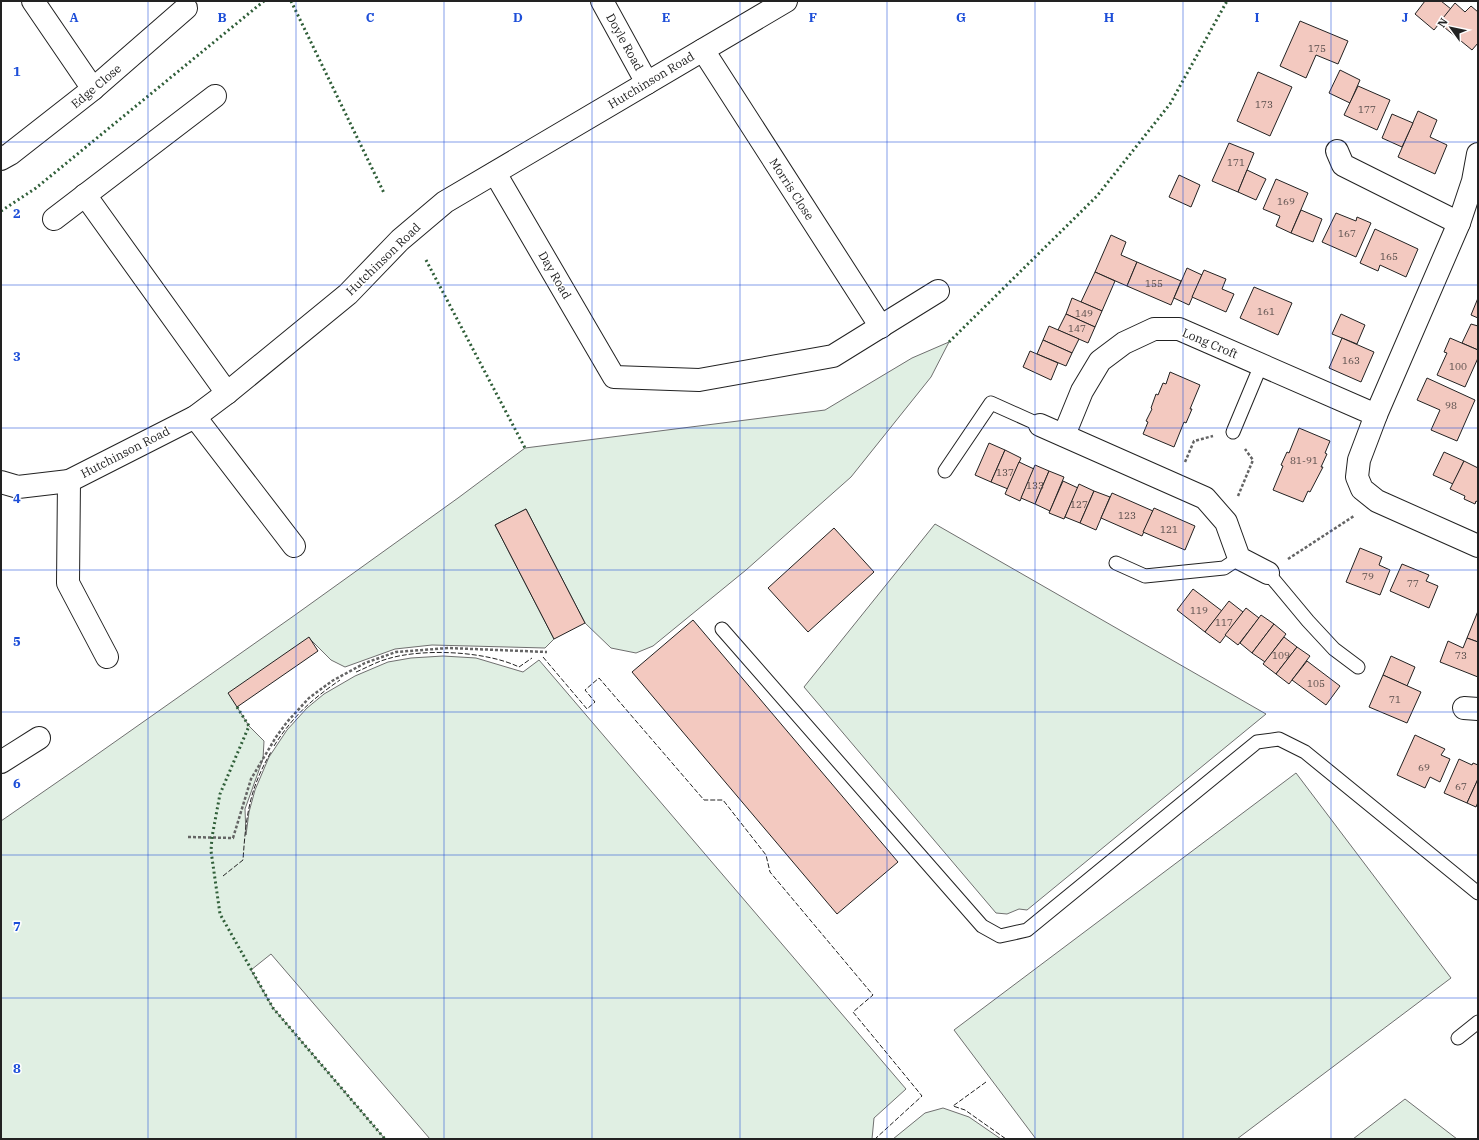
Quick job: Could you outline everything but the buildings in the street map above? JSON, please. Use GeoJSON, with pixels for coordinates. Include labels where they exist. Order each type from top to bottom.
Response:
{"type":"FeatureCollection","features":[{"type":"Feature","properties":{"kind":"street"},"geometry":{"type":"LineString","coordinates":[[32,1],[93,89]]}},
{"type":"Feature","properties":{"kind":"street","name":"Doyle Road"},"geometry":{"type":"LineString","coordinates":[[602,1],[647,83]]}},
{"type":"Feature","properties":{"kind":"street","name":"Hutchinson Road"},"geometry":{"type":"LineString","coordinates":[[1,482],[18,487],[69,481],[195,417],[227,393],[348,294],[400,240],[446,202],[786,1]]}},
{"type":"Feature","properties":{"kind":"street","name":"Edge Close"},"geometry":{"type":"LineString","coordinates":[[1,159],[10,154],[93,89],[186,8]]}},
{"type":"Feature","properties":{"kind":"street","name":"Morris Close"},"geometry":{"type":"LineString","coordinates":[[703,50],[880,327]]}},
{"type":"Feature","properties":{"kind":"street"},"geometry":{"type":"LineString","coordinates":[[54,219],[214,96]]}},
{"type":"Feature","properties":{"kind":"street"},"geometry":{"type":"LineString","coordinates":[[1337,151],[1343,165],[1458,223]]}},
{"type":"Feature","properties":{"kind":"street"},"geometry":{"type":"LineString","coordinates":[[1478,154],[1473,181],[1458,223],[1358,460],[1357,476],[1362,489],[1377,501],[1478,546]]}},
{"type":"Feature","properties":{"kind":"street","name":"Day Road"},"geometry":{"type":"LineString","coordinates":[[495,173],[614,377],[699,380],[833,356],[880,327]]}},
{"type":"Feature","properties":{"kind":"street"},"geometry":{"type":"LineString","coordinates":[[85,195],[227,393]]}},
{"type":"Feature","properties":{"kind":"street"},"geometry":{"type":"LineString","coordinates":[[880,327],[938,291]]}},
{"type":"Feature","properties":{"kind":"street","name":"Long Croft"},"geometry":{"type":"LineString","coordinates":[[1064,435],[1082,392],[1100,361],[1124,343],[1154,329],[1179,329],[1376,415]]}},
{"type":"Feature","properties":{"kind":"street"},"geometry":{"type":"LineString","coordinates":[[195,417],[294,546]]}},
{"type":"Feature","properties":{"kind":"street"},"geometry":{"type":"LineString","coordinates":[[1040,425],[1205,498],[1226,522],[1239,558],[1268,573]]}},
{"type":"Feature","properties":{"kind":"street"},"geometry":{"type":"LineString","coordinates":[[69,481],[68,582],[107,657]]}},
{"type":"Feature","properties":{"kind":"street"},"geometry":{"type":"LineString","coordinates":[[1,762],[39,738]]}},
{"type":"Feature","properties":{"kind":"lane"},"geometry":{"type":"LineString","coordinates":[[1233,432],[1261,365]]}},
{"type":"Feature","properties":{"kind":"lane"},"geometry":{"type":"LineString","coordinates":[[945,471],[991,403],[1040,425]]}},
{"type":"Feature","properties":{"kind":"lane"},"geometry":{"type":"LineString","coordinates":[[1116,563],[1145,576],[1224,568],[1239,558]]}},
{"type":"Feature","properties":{"kind":"lane"},"geometry":{"type":"LineString","coordinates":[[1268,573],[1308,621],[1334,649],[1358,667]]}},
{"type":"Feature","properties":{"kind":"lane"},"geometry":{"type":"LineString","coordinates":[[722,629],[982,926],[1000,936],[1027,930],[1257,742],[1279,739],[1305,752],[1478,893]]}},
{"type":"Feature","properties":{"kind":"lane"},"geometry":{"type":"LineString","coordinates":[[1458,1038],[1478,1022]]}},
{"type":"Feature","properties":{"kind":"path"},"geometry":{"type":"LineString","coordinates":[[1174,485],[1194,441],[1233,432],[1253,460],[1226,522]]}},
{"type":"Feature","properties":{"kind":"path"},"geometry":{"type":"LineString","coordinates":[[1268,573],[1377,501]]}},
{"type":"Feature","properties":{"kind":"path"},"geometry":{"type":"LineString","coordinates":[[188,837],[233,838],[253,774],[287,722],[309,698],[327,685],[365,663],[396,652],[448,648],[547,652]]}},
{"type":"Feature","properties":{"kind":"green space"},"geometry":{"type":"Polygon","coordinates":[[[949,342],[931,377],[851,477],[746,570],[653,646],[636,653],[611,648],[585,623],[526,509],[495,525],[554,639],[545,648],[432,645],[395,649],[345,667],[331,660],[309,638],[237,707],[249,726],[264,741],[263,759],[245,809],[246,835],[249,812],[255,790],[269,757],[287,730],[307,708],[324,694],[355,676],[388,662],[411,658],[443,656],[476,658],[523,672],[539,660],[906,1089],[874,1118],[872,1139],[430,1139],[271,954],[251,970],[273,1008],[385,1139],[1,1139],[1,821],[295,615],[525,448],[825,410],[912,358],[949,342]]]}},
{"type":"Feature","properties":{"kind":"green space"},"geometry":{"type":"Polygon","coordinates":[[[935,524],[1266,714],[1027,910],[1019,909],[1007,914],[996,913],[804,687],[935,524]]]}},
{"type":"Feature","properties":{"kind":"green space"},"geometry":{"type":"Polygon","coordinates":[[[1296,773],[1451,978],[1237,1139],[1036,1139],[954,1030],[1296,773]]]}},
{"type":"Feature","properties":{"kind":"green space"},"geometry":{"type":"Polygon","coordinates":[[[1405,1099],[1457,1139],[1353,1139],[1405,1099]]]}},
{"type":"Feature","properties":{"kind":"green space"},"geometry":{"type":"Polygon","coordinates":[[[943,1108],[969,1117],[1001,1139],[893,1139],[925,1113],[943,1108]]]}},
{"type":"Feature","properties":{"kind":"hedge"},"geometry":{"type":"LineString","coordinates":[[1,211],[36,188],[264,1]]}},
{"type":"Feature","properties":{"kind":"hedge"},"geometry":{"type":"LineString","coordinates":[[291,1],[384,193]]}},
{"type":"Feature","properties":{"kind":"hedge"},"geometry":{"type":"LineString","coordinates":[[949,342],[1097,196],[1170,104],[1227,1]]}},
{"type":"Feature","properties":{"kind":"hedge"},"geometry":{"type":"LineString","coordinates":[[426,260],[525,448]]}},
{"type":"Feature","properties":{"kind":"hedge"},"geometry":{"type":"LineString","coordinates":[[237,707],[249,726],[220,794],[212,837],[211,851],[220,914],[273,1008],[385,1139]]}},
{"type":"Feature","properties":{"kind":"fence"},"geometry":{"type":"LineString","coordinates":[[356,672],[387,659],[418,653],[454,653],[489,657],[519,667],[532,658]]}},
{"type":"Feature","properties":{"kind":"fence"},"geometry":{"type":"LineString","coordinates":[[543,657],[587,709],[595,702],[585,690],[599,678],[704,800],[723,800],[766,855],[770,872],[873,995],[853,1012],[922,1096],[875,1139]]}},
{"type":"Feature","properties":{"kind":"fence"},"geometry":{"type":"LineString","coordinates":[[274,746],[288,726],[303,709],[340,680]]}},
{"type":"Feature","properties":{"kind":"fence"},"geometry":{"type":"LineString","coordinates":[[223,876],[243,860],[247,817],[253,791],[271,752]]}},
{"type":"Feature","properties":{"kind":"fence"},"geometry":{"type":"LineString","coordinates":[[986,1082],[953,1106],[965,1110],[1006,1139]]}}]}
